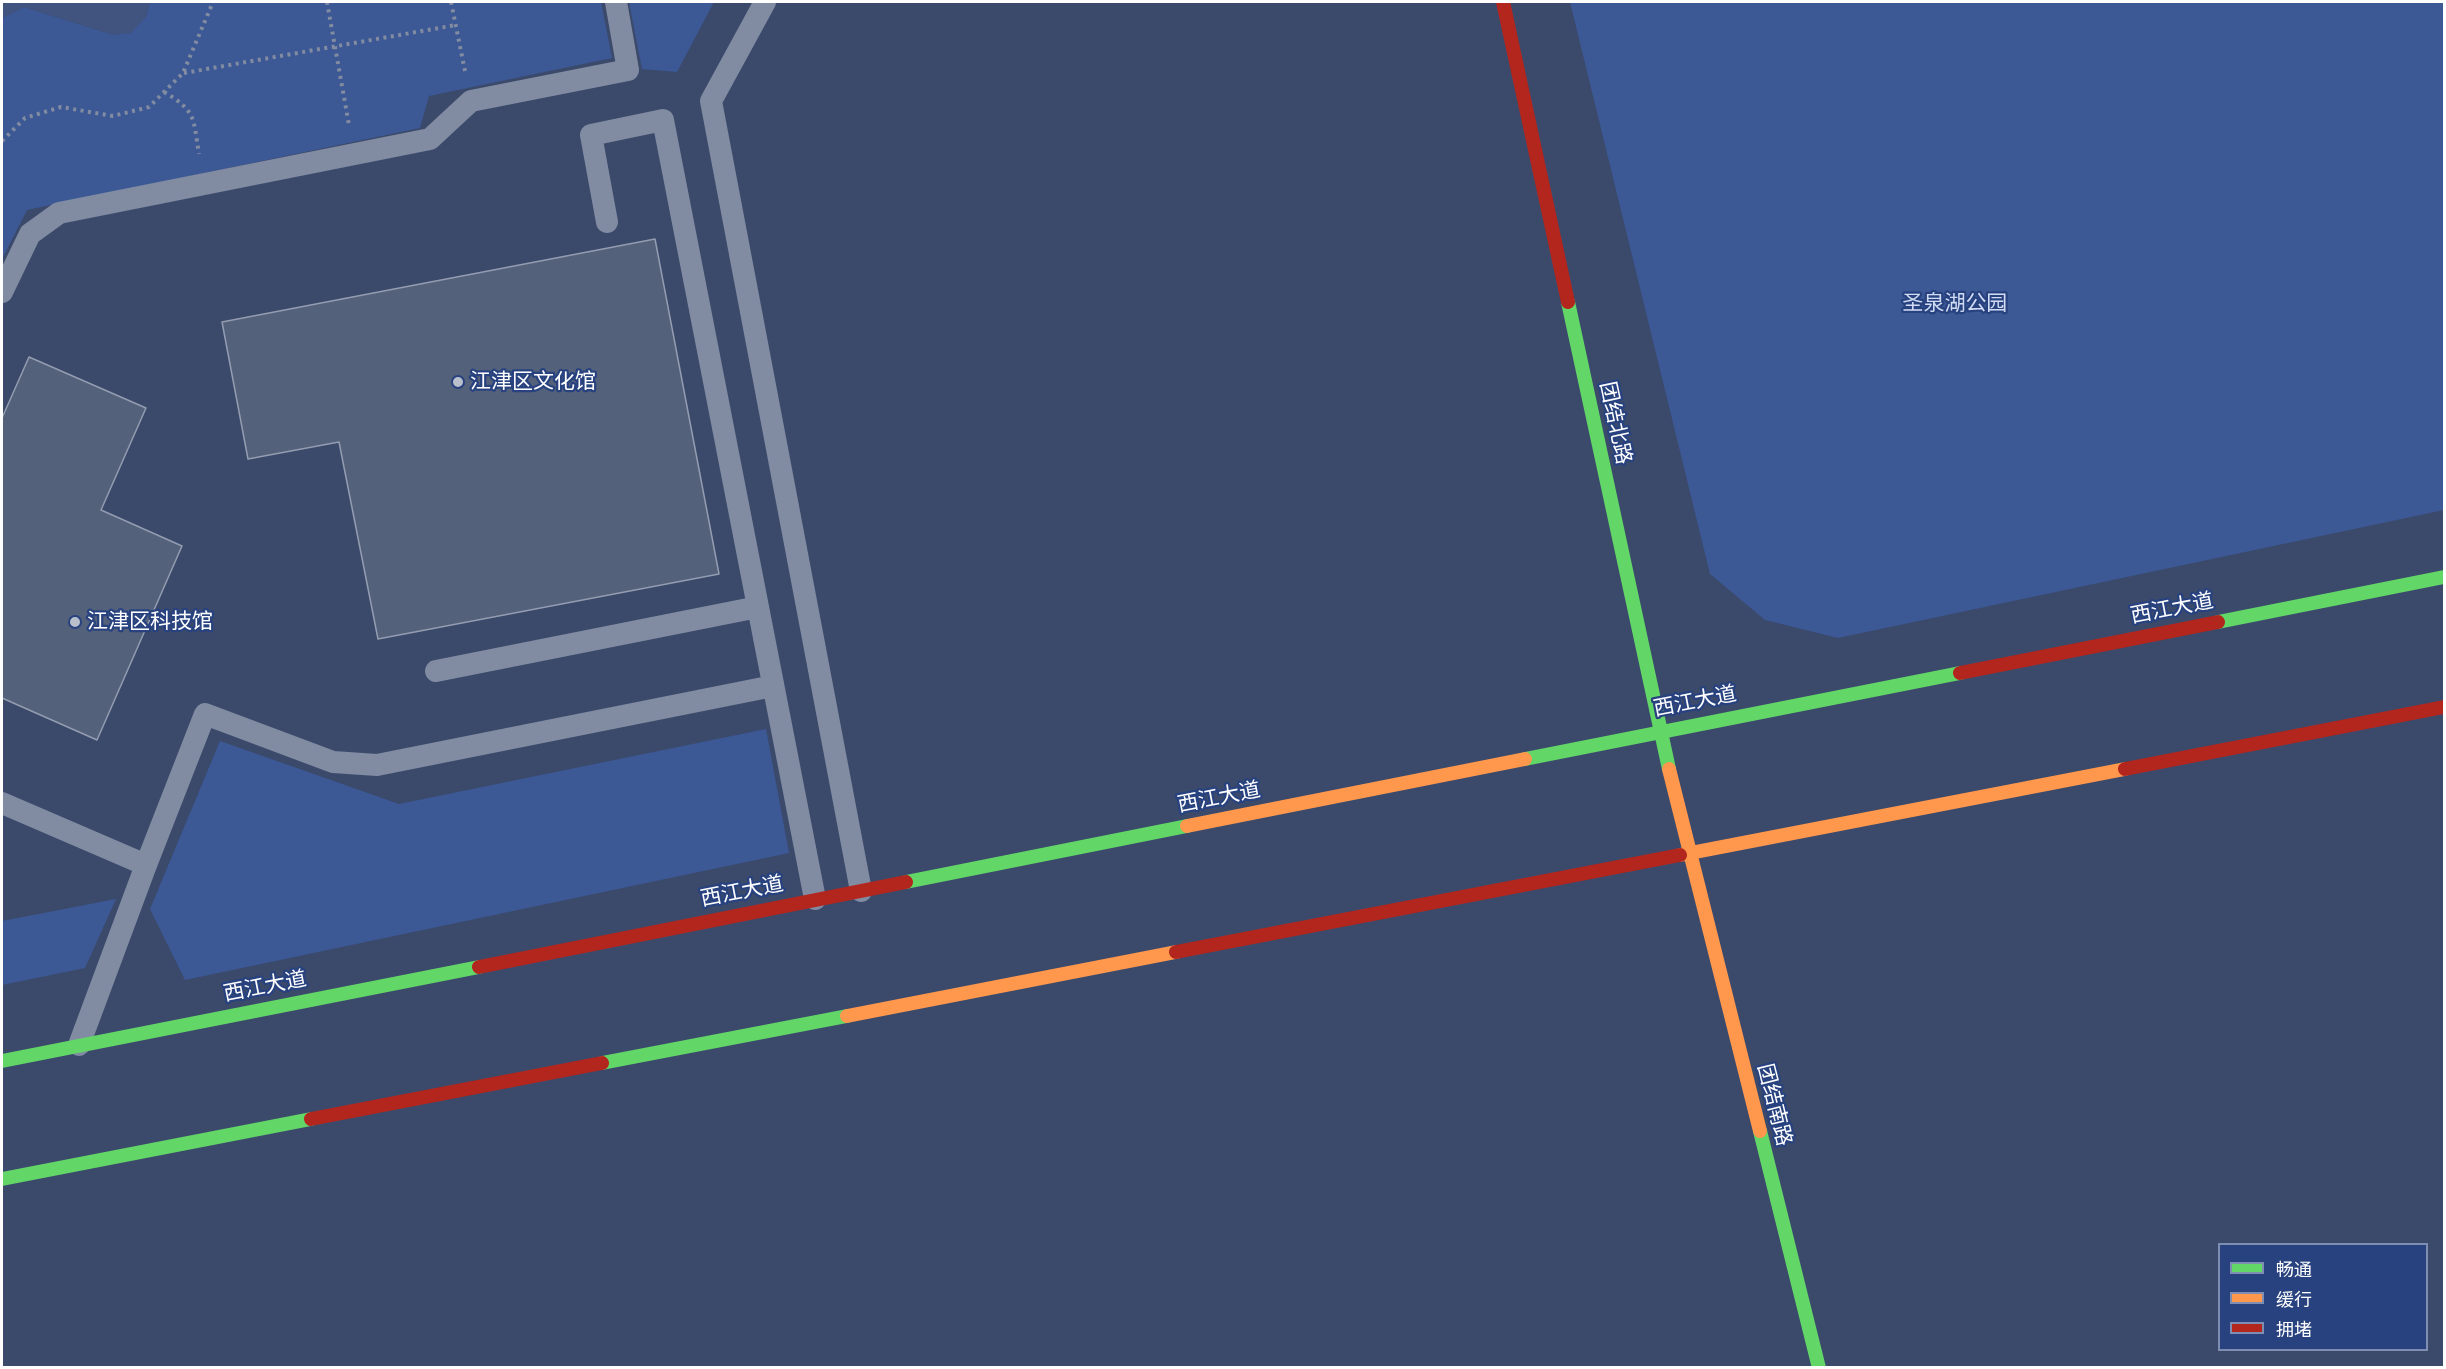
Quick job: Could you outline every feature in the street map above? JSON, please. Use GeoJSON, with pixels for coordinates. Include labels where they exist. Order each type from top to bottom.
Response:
{"type":"FeatureCollection","features":[{"type":"Feature","properties":{"kind":"main road","name":"团结北路"},"geometry":{"type":"LineString","coordinates":[[1503,2],[1660,731],[1689,853]]}},
{"type":"Feature","properties":{"kind":"main road","name":"西江大道"},"geometry":{"type":"LineString","coordinates":[[2,1061],[2445,577]]}},
{"type":"Feature","properties":{"kind":"main road"},"geometry":{"type":"LineString","coordinates":[[3,1179],[2445,707]]}},
{"type":"Feature","properties":{"kind":"main road","name":"团结南路"},"geometry":{"type":"LineString","coordinates":[[1689,853],[1819,1368]]}},
{"type":"Feature","properties":{"kind":"lane"},"geometry":{"type":"LineString","coordinates":[[2,292],[30,234],[59,213],[430,139],[471,100],[628,70],[616,2]]}},
{"type":"Feature","properties":{"kind":"lane"},"geometry":{"type":"LineString","coordinates":[[765,2],[711,100],[861,891]]}},
{"type":"Feature","properties":{"kind":"lane"},"geometry":{"type":"LineString","coordinates":[[607,222],[591,135],[663,120],[815,899]]}},
{"type":"Feature","properties":{"kind":"lane"},"geometry":{"type":"LineString","coordinates":[[436,671],[758,607]]}},
{"type":"Feature","properties":{"kind":"lane"},"geometry":{"type":"LineString","coordinates":[[79,1045],[146,865],[206,714],[333,762],[377,765],[773,686]]}},
{"type":"Feature","properties":{"kind":"lane"},"geometry":{"type":"LineString","coordinates":[[2,803],[146,865]]}},
{"type":"Feature","properties":{"kind":"path"},"geometry":{"type":"LineString","coordinates":[[2,141],[26,118],[61,107],[113,116],[149,107],[183,73],[213,2]]}},
{"type":"Feature","properties":{"kind":"path"},"geometry":{"type":"LineString","coordinates":[[327,2],[354,154]]}},
{"type":"Feature","properties":{"kind":"path"},"geometry":{"type":"LineString","coordinates":[[451,2],[471,100]]}},
{"type":"Feature","properties":{"kind":"path"},"geometry":{"type":"LineString","coordinates":[[183,73],[456,25]]}},
{"type":"Feature","properties":{"kind":"path"},"geometry":{"type":"LineString","coordinates":[[164,92],[184,103],[192,114],[205,184]]}},
{"type":"Feature","properties":{"kind":"green space"},"geometry":{"type":"Polygon","coordinates":[[[150,2],[601,2],[612,58],[429,96],[420,128],[27,210],[2,259],[2,18],[24,7],[114,35],[146,17],[150,2]]]}},
{"type":"Feature","properties":{"kind":"green space"},"geometry":{"type":"Polygon","coordinates":[[[629,2],[714,2],[677,72],[642,69],[629,2]]]}},
{"type":"Feature","properties":{"kind":"green space","name":"圣泉湖公园"},"geometry":{"type":"Polygon","coordinates":[[[1570,2],[2444,2],[2444,510],[1838,638],[1765,620],[1710,574],[1570,2]]]}},
{"type":"Feature","properties":{"kind":"green space"},"geometry":{"type":"Polygon","coordinates":[[[766,729],[789,853],[185,980],[150,909],[220,741],[399,804],[766,729]]]}},
{"type":"Feature","properties":{"kind":"green space"},"geometry":{"type":"Polygon","coordinates":[[[116,899],[85,968],[2,985],[2,921],[116,899]]]}},
{"type":"Feature","properties":{"kind":"shaded area"},"geometry":{"type":"Polygon","coordinates":[[[2,2],[150,2],[146,17],[131,33],[114,35],[24,7],[2,18],[2,2]]]}},
{"type":"Feature","properties":{"kind":"building","name":"江津区文化馆"},"geometry":{"type":"Polygon","coordinates":[[[655,239],[719,574],[378,639],[339,442],[248,459],[222,322],[655,239]]]}},
{"type":"Feature","properties":{"kind":"building","name":"江津区科技馆"},"geometry":{"type":"Polygon","coordinates":[[[29,357],[146,408],[101,510],[182,546],[97,740],[2,698],[2,418],[29,357]]]}},
{"type":"Feature","properties":{"kind":"traffic: fast"},"geometry":{"type":"LineString","coordinates":[[1568,302],[1669,769]]}},
{"type":"Feature","properties":{"kind":"traffic: fast"},"geometry":{"type":"LineString","coordinates":[[2218,622],[2444,577]]}},
{"type":"Feature","properties":{"kind":"traffic: fast"},"geometry":{"type":"LineString","coordinates":[[1525,759],[1960,673]]}},
{"type":"Feature","properties":{"kind":"traffic: fast"},"geometry":{"type":"LineString","coordinates":[[906,882],[1187,826]]}},
{"type":"Feature","properties":{"kind":"traffic: fast"},"geometry":{"type":"LineString","coordinates":[[2,1061],[479,967]]}},
{"type":"Feature","properties":{"kind":"traffic: fast"},"geometry":{"type":"LineString","coordinates":[[602,1063],[847,1016]]}},
{"type":"Feature","properties":{"kind":"traffic: fast"},"geometry":{"type":"LineString","coordinates":[[2,1179],[311,1119]]}},
{"type":"Feature","properties":{"kind":"traffic: fast"},"geometry":{"type":"LineString","coordinates":[[1760,1131],[1819,1368]]}},
{"type":"Feature","properties":{"kind":"traffic: slow"},"geometry":{"type":"LineString","coordinates":[[1187,826],[1525,759]]}},
{"type":"Feature","properties":{"kind":"traffic: slow"},"geometry":{"type":"LineString","coordinates":[[1669,769],[1760,1131]]}},
{"type":"Feature","properties":{"kind":"traffic: slow"},"geometry":{"type":"LineString","coordinates":[[1680,855],[2125,769]]}},
{"type":"Feature","properties":{"kind":"traffic: slow"},"geometry":{"type":"LineString","coordinates":[[847,1016],[1176,952]]}},
{"type":"Feature","properties":{"kind":"traffic: jam"},"geometry":{"type":"LineString","coordinates":[[1503,2],[1568,302]]}},
{"type":"Feature","properties":{"kind":"traffic: jam"},"geometry":{"type":"LineString","coordinates":[[1960,673],[2218,622]]}},
{"type":"Feature","properties":{"kind":"traffic: jam"},"geometry":{"type":"LineString","coordinates":[[2125,769],[2444,707]]}},
{"type":"Feature","properties":{"kind":"traffic: jam"},"geometry":{"type":"LineString","coordinates":[[1176,952],[1680,855]]}},
{"type":"Feature","properties":{"kind":"traffic: jam"},"geometry":{"type":"LineString","coordinates":[[479,967],[906,882]]}},
{"type":"Feature","properties":{"kind":"traffic: jam"},"geometry":{"type":"LineString","coordinates":[[311,1119],[602,1063]]}},
{"type":"Feature","properties":{"kind":"place","name":"江津区文化馆"},"geometry":{"type":"Point","coordinates":[458,382]}},
{"type":"Feature","properties":{"kind":"place","name":"江津区科技馆"},"geometry":{"type":"Point","coordinates":[75,622]}}]}
